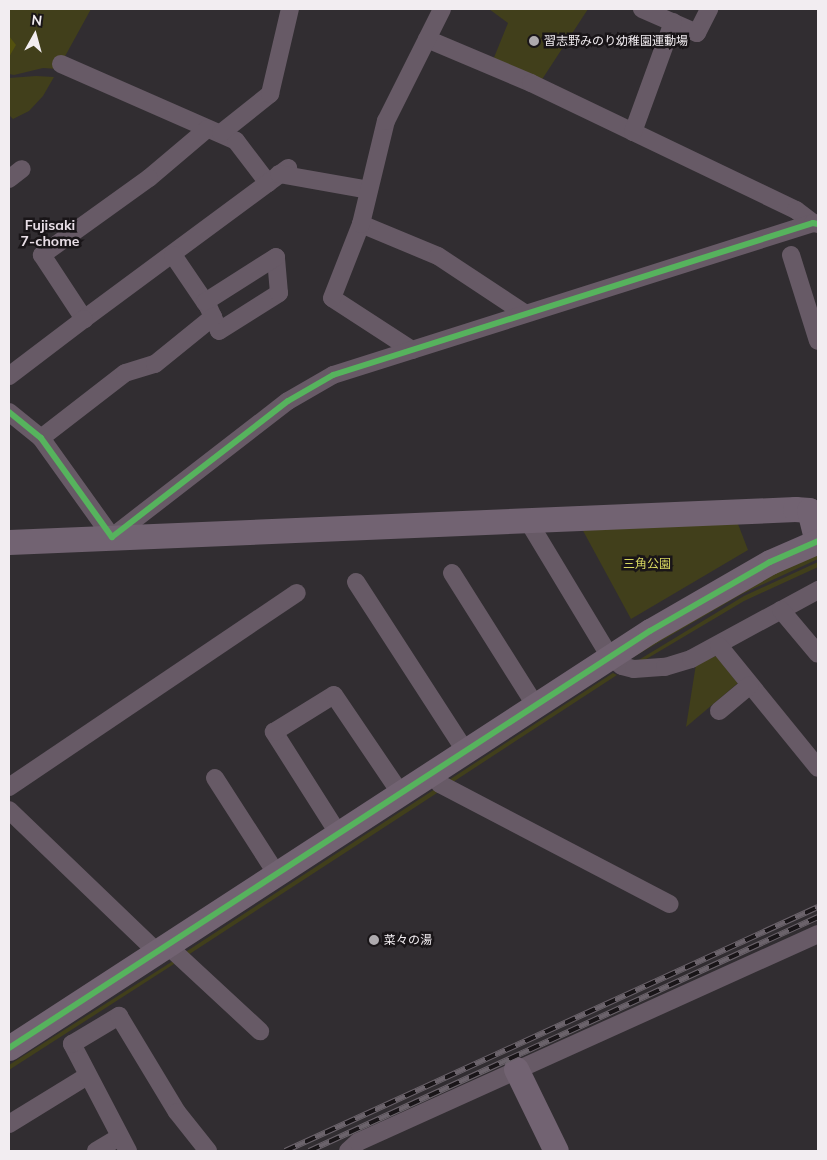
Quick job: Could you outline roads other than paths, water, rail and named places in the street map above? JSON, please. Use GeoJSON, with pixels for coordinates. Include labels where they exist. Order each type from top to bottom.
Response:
{"type":"FeatureCollection","features":[{"type":"Feature","properties":{"kind":"street"},"geometry":{"type":"LineString","coordinates":[[84,319],[42,255],[214,131],[270,94],[290,9]]}},
{"type":"Feature","properties":{"kind":"street"},"geometry":{"type":"LineString","coordinates":[[412,350],[332,298],[361,224],[386,121],[442,9]]}},
{"type":"Feature","properties":{"kind":"street"},"geometry":{"type":"LineString","coordinates":[[642,9],[697,33],[709,9]]}},
{"type":"Feature","properties":{"kind":"street"},"geometry":{"type":"LineString","coordinates":[[633,132],[673,22]]}},
{"type":"Feature","properties":{"kind":"street"},"geometry":{"type":"LineString","coordinates":[[427,39],[531,83],[796,210],[816,224]]}},
{"type":"Feature","properties":{"kind":"street"},"geometry":{"type":"LineString","coordinates":[[61,64],[236,141],[278,175],[369,190]]}},
{"type":"Feature","properties":{"kind":"street"},"geometry":{"type":"LineString","coordinates":[[9,376],[278,175]]}},
{"type":"Feature","properties":{"kind":"street"},"geometry":{"type":"LineString","coordinates":[[361,224],[438,256],[524,313]]}},
{"type":"Feature","properties":{"kind":"street"},"geometry":{"type":"LineString","coordinates":[[112,537],[288,401],[333,375],[524,313],[816,224]]}},
{"type":"Feature","properties":{"kind":"street"},"geometry":{"type":"LineString","coordinates":[[40,438],[124,372],[156,364],[209,309],[174,254]]}},
{"type":"Feature","properties":{"kind":"street"},"geometry":{"type":"LineString","coordinates":[[791,255],[818,341]]}},
{"type":"Feature","properties":{"kind":"street"},"geometry":{"type":"LineString","coordinates":[[12,419],[40,438],[112,537]]}},
{"type":"Feature","properties":{"kind":"street"},"geometry":{"type":"LineString","coordinates":[[9,542],[814,509],[817,541],[737,580],[610,657],[9,1048]]}},
{"type":"Feature","properties":{"kind":"street"},"geometry":{"type":"LineString","coordinates":[[528,521],[610,657],[622,666],[641,670],[682,662],[719,646],[818,590]]}},
{"type":"Feature","properties":{"kind":"street"},"geometry":{"type":"LineString","coordinates":[[452,573],[535,705]]}},
{"type":"Feature","properties":{"kind":"street"},"geometry":{"type":"LineString","coordinates":[[356,582],[466,752]]}},
{"type":"Feature","properties":{"kind":"street"},"geometry":{"type":"LineString","coordinates":[[9,787],[297,593]]}},
{"type":"Feature","properties":{"kind":"street"},"geometry":{"type":"LineString","coordinates":[[781,610],[818,654]]}},
{"type":"Feature","properties":{"kind":"street"},"geometry":{"type":"LineString","coordinates":[[719,646],[818,768]]}},
{"type":"Feature","properties":{"kind":"street"},"geometry":{"type":"LineString","coordinates":[[719,711],[750,685]]}},
{"type":"Feature","properties":{"kind":"street"},"geometry":{"type":"LineString","coordinates":[[338,833],[274,732],[334,695],[400,794]]}},
{"type":"Feature","properties":{"kind":"street"},"geometry":{"type":"LineString","coordinates":[[433,773],[440,784],[670,904]]}},
{"type":"Feature","properties":{"kind":"street"},"geometry":{"type":"LineString","coordinates":[[215,778],[276,873]]}},
{"type":"Feature","properties":{"kind":"street"},"geometry":{"type":"LineString","coordinates":[[9,810],[162,948],[260,1030]]}},
{"type":"Feature","properties":{"kind":"street"},"geometry":{"type":"LineString","coordinates":[[350,1151],[358,1142],[818,934]]}},
{"type":"Feature","properties":{"kind":"street"},"geometry":{"type":"LineString","coordinates":[[96,1151],[124,1144],[72,1044],[119,1016],[177,1112],[208,1151]]}},
{"type":"Feature","properties":{"kind":"street"},"geometry":{"type":"LineString","coordinates":[[516,1069],[556,1151]]}},
{"type":"Feature","properties":{"kind":"street"},"geometry":{"type":"LineString","coordinates":[[9,1124],[88,1076]]}},
{"type":"Feature","properties":{"kind":"railway"},"geometry":{"type":"LineString","coordinates":[[285,1151],[818,907]]}},
{"type":"Feature","properties":{"kind":"railway"},"geometry":{"type":"LineString","coordinates":[[309,1151],[818,917]]}},
{"type":"Feature","properties":{"kind":"place","name":"習志野みのり幼稚園運動場"},"geometry":{"type":"Point","coordinates":[534,41]}},
{"type":"Feature","properties":{"kind":"place","name":"菜々の湯"},"geometry":{"type":"Point","coordinates":[374,940]}},
{"type":"Feature","properties":{"kind":"district","name":"Fujisaki 7-chome"},"geometry":{"type":"Point","coordinates":[50,234]}},
{"type":"Feature","properties":{"kind":"park label","name":"三角公園"},"geometry":{"type":"Point","coordinates":[647,564]}}]}
